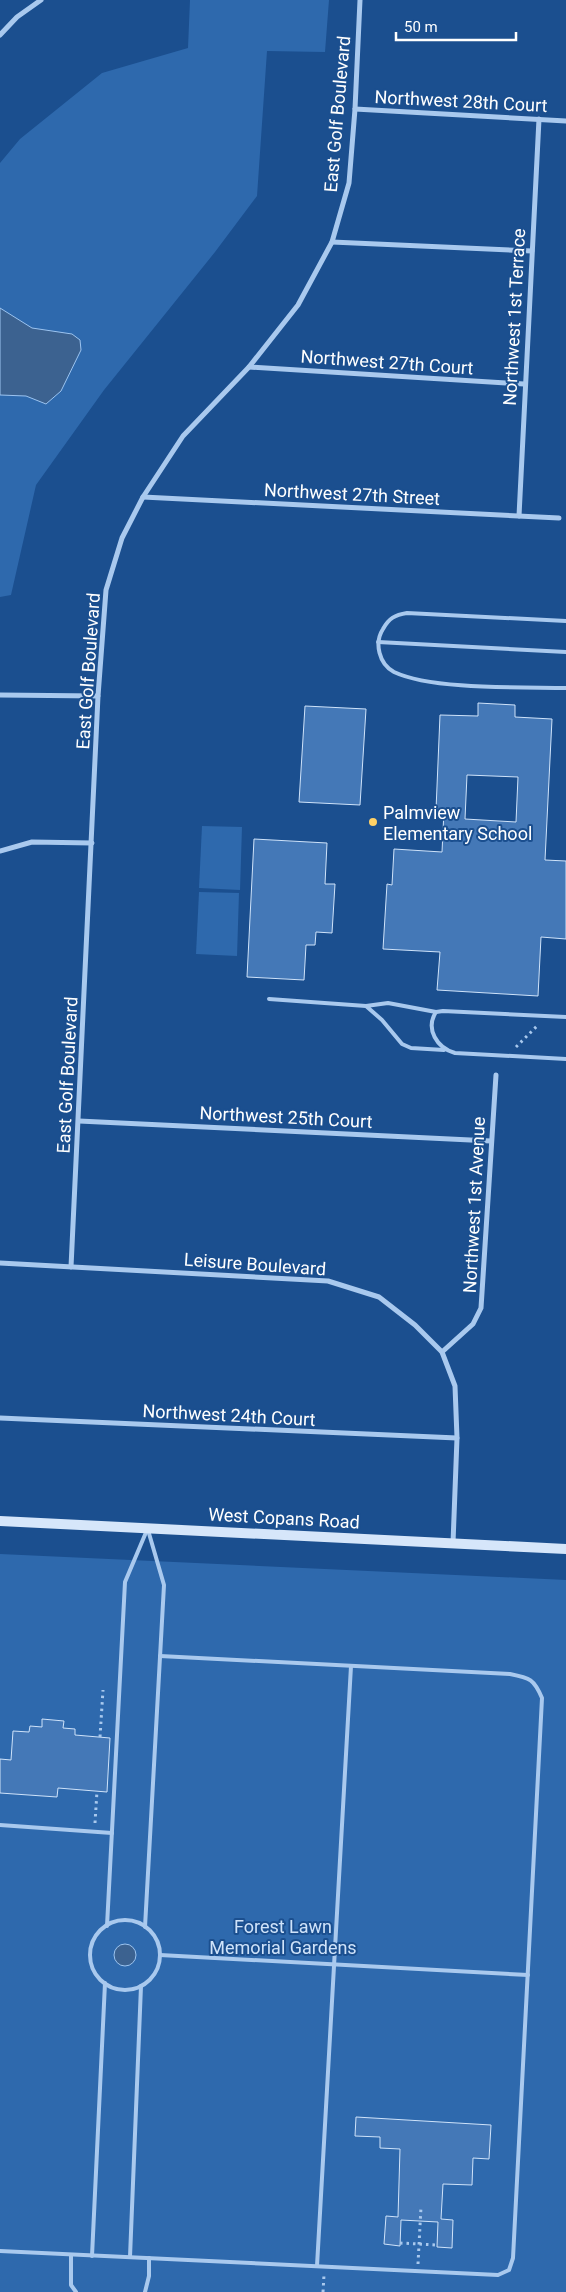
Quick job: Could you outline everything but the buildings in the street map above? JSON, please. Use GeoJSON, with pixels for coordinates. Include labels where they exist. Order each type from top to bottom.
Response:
{"type":"FeatureCollection","features":[{"type":"Feature","properties":{"kind":"main road","name":"West Copans Road"},"geometry":{"type":"LineString","coordinates":[[0,1520],[566,1549]]}},
{"type":"Feature","properties":{"kind":"street"},"geometry":{"type":"LineString","coordinates":[[0,35],[17,17],[41,0]]}},
{"type":"Feature","properties":{"kind":"street","name":"East Golf Boulevard"},"geometry":{"type":"LineString","coordinates":[[71,1267],[98,696],[106,590],[122,538],[143,497],[182,436],[249,367],[298,305],[332,242],[349,183],[355,109],[360,0]]}},
{"type":"Feature","properties":{"kind":"street","name":"Northwest 28th Court"},"geometry":{"type":"LineString","coordinates":[[355,109],[566,120]]}},
{"type":"Feature","properties":{"kind":"street","name":"Northwest 1st Terrace"},"geometry":{"type":"LineString","coordinates":[[518,516],[539,119]]}},
{"type":"Feature","properties":{"kind":"street"},"geometry":{"type":"LineString","coordinates":[[332,242],[532,251]]}},
{"type":"Feature","properties":{"kind":"street","name":"Northwest 27th Court"},"geometry":{"type":"LineString","coordinates":[[249,367],[524,384]]}},
{"type":"Feature","properties":{"kind":"street","name":"Northwest 27th Street"},"geometry":{"type":"LineString","coordinates":[[143,497],[559,518]]}},
{"type":"Feature","properties":{"kind":"street"},"geometry":{"type":"LineString","coordinates":[[0,695],[98,696]]}},
{"type":"Feature","properties":{"kind":"street"},"geometry":{"type":"LineString","coordinates":[[0,851],[32,842],[92,843]]}},
{"type":"Feature","properties":{"kind":"street","name":"Northwest 1st Avenue"},"geometry":{"type":"LineString","coordinates":[[442,1352],[473,1324],[482,1308],[496,1075]]}},
{"type":"Feature","properties":{"kind":"street","name":"Northwest 25th Court"},"geometry":{"type":"LineString","coordinates":[[79,1121],[492,1141]]}},
{"type":"Feature","properties":{"kind":"street","name":"Leisure Boulevard"},"geometry":{"type":"LineString","coordinates":[[0,1262],[328,1281],[379,1297],[415,1325],[442,1352],[455,1386],[457,1438],[453,1544]]}},
{"type":"Feature","properties":{"kind":"street","name":"Northwest 24th Court"},"geometry":{"type":"LineString","coordinates":[[0,1418],[457,1438]]}},
{"type":"Feature","properties":{"kind":"lane"},"geometry":{"type":"LineString","coordinates":[[566,621],[407,613],[395,615],[386,623],[379,635],[378,642],[378,648],[384,664],[393,671],[411,678],[447,683],[566,688]]}},
{"type":"Feature","properties":{"kind":"lane"},"geometry":{"type":"LineString","coordinates":[[378,642],[566,652]]}},
{"type":"Feature","properties":{"kind":"lane"},"geometry":{"type":"LineString","coordinates":[[269,999],[366,1006],[388,1003],[436,1012],[450,1011],[566,1017]]}},
{"type":"Feature","properties":{"kind":"lane"},"geometry":{"type":"LineString","coordinates":[[366,1006],[382,1020],[402,1044],[411,1048],[444,1050],[455,1053],[566,1059]]}},
{"type":"Feature","properties":{"kind":"lane"},"geometry":{"type":"LineString","coordinates":[[436,1012],[432,1018],[434,1038],[444,1050]]}},
{"type":"Feature","properties":{"kind":"lane"},"geometry":{"type":"LineString","coordinates":[[145,1927],[164,1585],[148,1528]]}},
{"type":"Feature","properties":{"kind":"lane"},"geometry":{"type":"LineString","coordinates":[[107,1926],[125,1582],[148,1528]]}},
{"type":"Feature","properties":{"kind":"lane"},"geometry":{"type":"LineString","coordinates":[[0,2251],[70,2256],[149,2258],[498,2275],[508,2270],[513,2258],[542,1698],[536,1683],[526,1677],[510,1674],[160,1656]]}},
{"type":"Feature","properties":{"kind":"lane"},"geometry":{"type":"LineString","coordinates":[[317,2266],[351,1666]]}},
{"type":"Feature","properties":{"kind":"lane"},"geometry":{"type":"LineString","coordinates":[[0,1825],[112,1833]]}},
{"type":"Feature","properties":{"kind":"lane"},"geometry":{"type":"LineString","coordinates":[[124,1920],[135,1922],[145,1927],[156,1939],[160,1955],[158,1966],[153,1976],[141,1986],[123,1990],[105,1983],[94,1972],[90,1961],[90,1949],[95,1938],[107,1926],[124,1920]]}},
{"type":"Feature","properties":{"kind":"lane"},"geometry":{"type":"LineString","coordinates":[[160,1955],[334,1966],[528,1975]]}},
{"type":"Feature","properties":{"kind":"lane"},"geometry":{"type":"LineString","coordinates":[[92,2256],[105,1983]]}},
{"type":"Feature","properties":{"kind":"lane"},"geometry":{"type":"LineString","coordinates":[[130,2258],[141,1986]]}},
{"type":"Feature","properties":{"kind":"lane"},"geometry":{"type":"LineString","coordinates":[[70,2256],[71,2285],[76,2292]]}},
{"type":"Feature","properties":{"kind":"lane"},"geometry":{"type":"LineString","coordinates":[[145,2292],[149,2276],[149,2258]]}},
{"type":"Feature","properties":{"kind":"path"},"geometry":{"type":"LineString","coordinates":[[507,1056],[539,1024],[542,1016]]}},
{"type":"Feature","properties":{"kind":"path"},"geometry":{"type":"LineString","coordinates":[[100,1737],[103,1690]]}},
{"type":"Feature","properties":{"kind":"path"},"geometry":{"type":"LineString","coordinates":[[95,1832],[97,1791]]}},
{"type":"Feature","properties":{"kind":"path"},"geometry":{"type":"LineString","coordinates":[[417,2271],[420,2207]]}},
{"type":"Feature","properties":{"kind":"path"},"geometry":{"type":"LineString","coordinates":[[400,2243],[437,2246]]}},
{"type":"Feature","properties":{"kind":"path"},"geometry":{"type":"LineString","coordinates":[[323,2292],[325,2266]]}},
{"type":"Feature","properties":{"kind":"green space"},"geometry":{"type":"Polygon","coordinates":[[[190,0],[329,0],[325,52],[267,51],[257,196],[215,252],[104,390],[36,485],[11,595],[0,597],[0,163],[20,139],[102,73],[188,48],[190,0]]]}},
{"type":"Feature","properties":{"kind":"green space"},"geometry":{"type":"Polygon","coordinates":[[[202,826],[242,827],[240,890],[199,888],[202,826]]]}},
{"type":"Feature","properties":{"kind":"green space"},"geometry":{"type":"Polygon","coordinates":[[[199,892],[239,893],[237,956],[196,954],[199,892]]]}},
{"type":"Feature","properties":{"kind":"green space","name":"Forest Lawn Memorial Gardens"},"geometry":{"type":"Polygon","coordinates":[[[0,1554],[566,1580],[566,2292],[0,2292],[0,1554]]]}},
{"type":"Feature","properties":{"kind":"shaded area"},"geometry":{"type":"Polygon","coordinates":[[[0,308],[32,328],[72,334],[80,340],[81,350],[61,391],[46,404],[26,396],[0,395],[0,308]]]}},
{"type":"Feature","properties":{"kind":"shaded area"},"geometry":{"type":"Polygon","coordinates":[[[125,1944],[133,1947],[136,1955],[133,1963],[125,1966],[117,1963],[114,1955],[117,1947],[125,1944]]]}},
{"type":"Feature","properties":{"kind":"place","name":"Palmview Elementary School"},"geometry":{"type":"Point","coordinates":[373,822]}}]}
